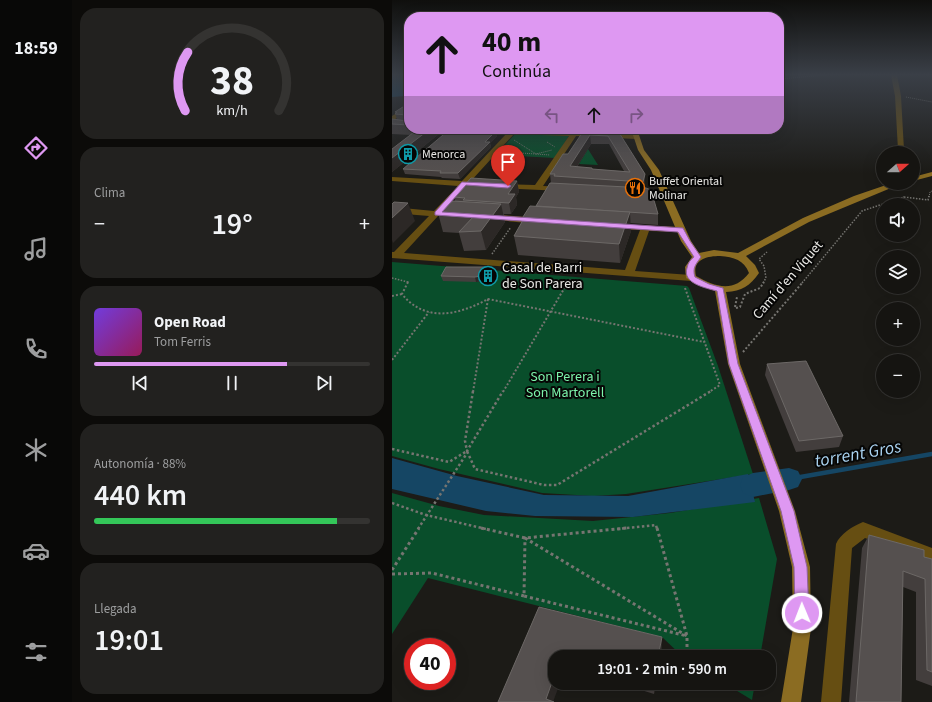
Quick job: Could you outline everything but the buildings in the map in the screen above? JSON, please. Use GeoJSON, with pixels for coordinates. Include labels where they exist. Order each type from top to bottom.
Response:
{"type":"FeatureCollection","features":[{"type":"Feature","properties":{"kind":"street"},"geometry":{"type":"LineString","coordinates":[[899,108],[901,146]]}},
{"type":"Feature","properties":{"kind":"street"},"geometry":{"type":"LineString","coordinates":[[392,119],[404,111]]}},
{"type":"Feature","properties":{"kind":"street"},"geometry":{"type":"LineString","coordinates":[[394,256],[437,214],[510,134]]}},
{"type":"Feature","properties":{"kind":"street"},"geometry":{"type":"LineString","coordinates":[[537,188],[574,134]]}},
{"type":"Feature","properties":{"kind":"street"},"geometry":{"type":"LineString","coordinates":[[635,134],[640,150],[656,170],[686,241],[698,257]]}},
{"type":"Feature","properties":{"kind":"street"},"geometry":{"type":"LineString","coordinates":[[920,177],[932,174]]}},
{"type":"Feature","properties":{"kind":"street"},"geometry":{"type":"LineString","coordinates":[[394,177],[575,190]]}},
{"type":"Feature","properties":{"kind":"street"},"geometry":{"type":"LineString","coordinates":[[740,256],[806,220],[876,190]]}},
{"type":"Feature","properties":{"kind":"street"},"geometry":{"type":"LineString","coordinates":[[629,193],[667,196]]}},
{"type":"Feature","properties":{"kind":"street"},"geometry":{"type":"LineString","coordinates":[[392,210],[461,215]]}},
{"type":"Feature","properties":{"kind":"street"},"geometry":{"type":"LineString","coordinates":[[476,216],[546,221]]}},
{"type":"Feature","properties":{"kind":"street"},"geometry":{"type":"LineString","coordinates":[[607,225],[681,230]]}},
{"type":"Feature","properties":{"kind":"street"},"geometry":{"type":"LineString","coordinates":[[629,273],[644,228]]}},
{"type":"Feature","properties":{"kind":"street"},"geometry":{"type":"LineString","coordinates":[[394,256],[692,278],[706,286],[720,289],[738,287],[745,284],[751,279],[754,273],[752,266],[740,256],[714,253],[698,257],[692,261],[689,272],[692,278]]}},
{"type":"Feature","properties":{"kind":"street"},"geometry":{"type":"LineString","coordinates":[[720,289],[729,307],[734,364],[788,511],[801,567],[802,628],[791,702]]}},
{"type":"Feature","properties":{"kind":"street"},"geometry":{"type":"LineString","coordinates":[[831,702],[844,544],[863,530],[932,556]]}},
{"type":"Feature","properties":{"kind":"path"},"geometry":{"type":"LineString","coordinates":[[514,134],[536,154]]}},
{"type":"Feature","properties":{"kind":"path"},"geometry":{"type":"LineString","coordinates":[[534,134],[558,148],[536,154]]}},
{"type":"Feature","properties":{"kind":"path"},"geometry":{"type":"LineString","coordinates":[[494,152],[559,156]]}},
{"type":"Feature","properties":{"kind":"path","name":"Camí d'en Viquet"},"geometry":{"type":"LineString","coordinates":[[740,349],[742,354],[862,211],[904,197],[928,200],[932,190]]}},
{"type":"Feature","properties":{"kind":"path"},"geometry":{"type":"LineString","coordinates":[[486,262],[516,219]]}},
{"type":"Feature","properties":{"kind":"path"},"geometry":{"type":"LineString","coordinates":[[729,307],[740,307],[746,294],[760,288],[766,278],[764,266],[760,259],[769,251]]}},
{"type":"Feature","properties":{"kind":"path"},"geometry":{"type":"LineString","coordinates":[[392,278],[408,282],[402,294]]}},
{"type":"Feature","properties":{"kind":"path"},"geometry":{"type":"LineString","coordinates":[[392,570],[431,507],[462,462],[467,451],[570,279]]}},
{"type":"Feature","properties":{"kind":"path"},"geometry":{"type":"LineString","coordinates":[[729,307],[740,292],[756,286]]}},
{"type":"Feature","properties":{"kind":"path"},"geometry":{"type":"LineString","coordinates":[[488,299],[465,441],[467,451],[475,469],[544,485],[557,485],[720,385],[685,288]]}},
{"type":"Feature","properties":{"kind":"path"},"geometry":{"type":"LineString","coordinates":[[392,296],[402,294]]}},
{"type":"Feature","properties":{"kind":"path"},"geometry":{"type":"LineString","coordinates":[[402,294],[410,304],[429,312],[440,314],[465,310],[488,299],[704,342]]}},
{"type":"Feature","properties":{"kind":"path"},"geometry":{"type":"LineString","coordinates":[[729,307],[736,315]]}},
{"type":"Feature","properties":{"kind":"path"},"geometry":{"type":"LineString","coordinates":[[392,360],[429,312]]}},
{"type":"Feature","properties":{"kind":"path"},"geometry":{"type":"LineString","coordinates":[[392,449],[449,462],[467,451]]}},
{"type":"Feature","properties":{"kind":"path"},"geometry":{"type":"LineString","coordinates":[[392,504],[426,515],[525,538],[687,636]]}},
{"type":"Feature","properties":{"kind":"path"},"geometry":{"type":"LineString","coordinates":[[525,538],[656,525],[687,636],[687,650]]}},
{"type":"Feature","properties":{"kind":"path"},"geometry":{"type":"LineString","coordinates":[[524,596],[525,538]]}},
{"type":"Feature","properties":{"kind":"path"},"geometry":{"type":"LineString","coordinates":[[392,574],[432,573],[687,636]]}},
{"type":"Feature","properties":{"kind":"green space"},"geometry":{"type":"Polygon","coordinates":[[[515,134],[569,136],[555,158],[496,155],[515,134]]]}},
{"type":"Feature","properties":{"kind":"green space"},"geometry":{"type":"Polygon","coordinates":[[[588,149],[598,165],[579,164],[588,149]]]}},
{"type":"Feature","properties":{"kind":"green space","name":"Son Perera i Son Martorell"},"geometry":{"type":"Polygon","coordinates":[[[392,262],[687,286],[718,366],[753,474],[626,494],[593,496],[542,493],[439,469],[392,456],[392,262]]]}},
{"type":"Feature","properties":{"kind":"green space"},"geometry":{"type":"Polygon","coordinates":[[[392,493],[439,506],[484,515],[593,521],[670,513],[759,498],[777,559],[761,650],[676,650],[662,637],[428,578],[392,634],[392,493]]]}},
{"type":"Feature","properties":{"kind":"green space"},"geometry":{"type":"Polygon","coordinates":[[[736,690],[754,690],[752,700],[736,690]]]}},
{"type":"Feature","properties":{"kind":"water"},"geometry":{"type":"Polygon","coordinates":[[[392,458],[457,476],[544,495],[628,496],[748,474],[755,502],[633,517],[535,516],[486,511],[392,489],[392,458]]]}},
{"type":"Feature","properties":{"kind":"waterway","name":"torrent Gros"},"geometry":{"type":"LineString","coordinates":[[789,479],[932,454]]}},
{"type":"Feature","properties":{"kind":"waterway"},"geometry":{"type":"LineString","coordinates":[[753,485],[789,479]]}},
{"type":"Feature","properties":{"kind":"place","name":"Menorca"},"geometry":{"type":"Point","coordinates":[408,154]}},
{"type":"Feature","properties":{"kind":"place","name":"Buffet Oriental Molinar"},"geometry":{"type":"Point","coordinates":[635,188]}},
{"type":"Feature","properties":{"kind":"place","name":"Casal de Barri de Son Parera"},"geometry":{"type":"Point","coordinates":[488,276]}},
{"type":"Feature","properties":{"kind":"route"},"geometry":{"type":"LineString","coordinates":[[508,186],[464,183],[437,214],[681,230],[686,241],[698,257],[692,261],[690,267],[689,272],[692,278],[706,286],[720,289],[734,364],[788,511],[801,567],[802,613]]}}]}
